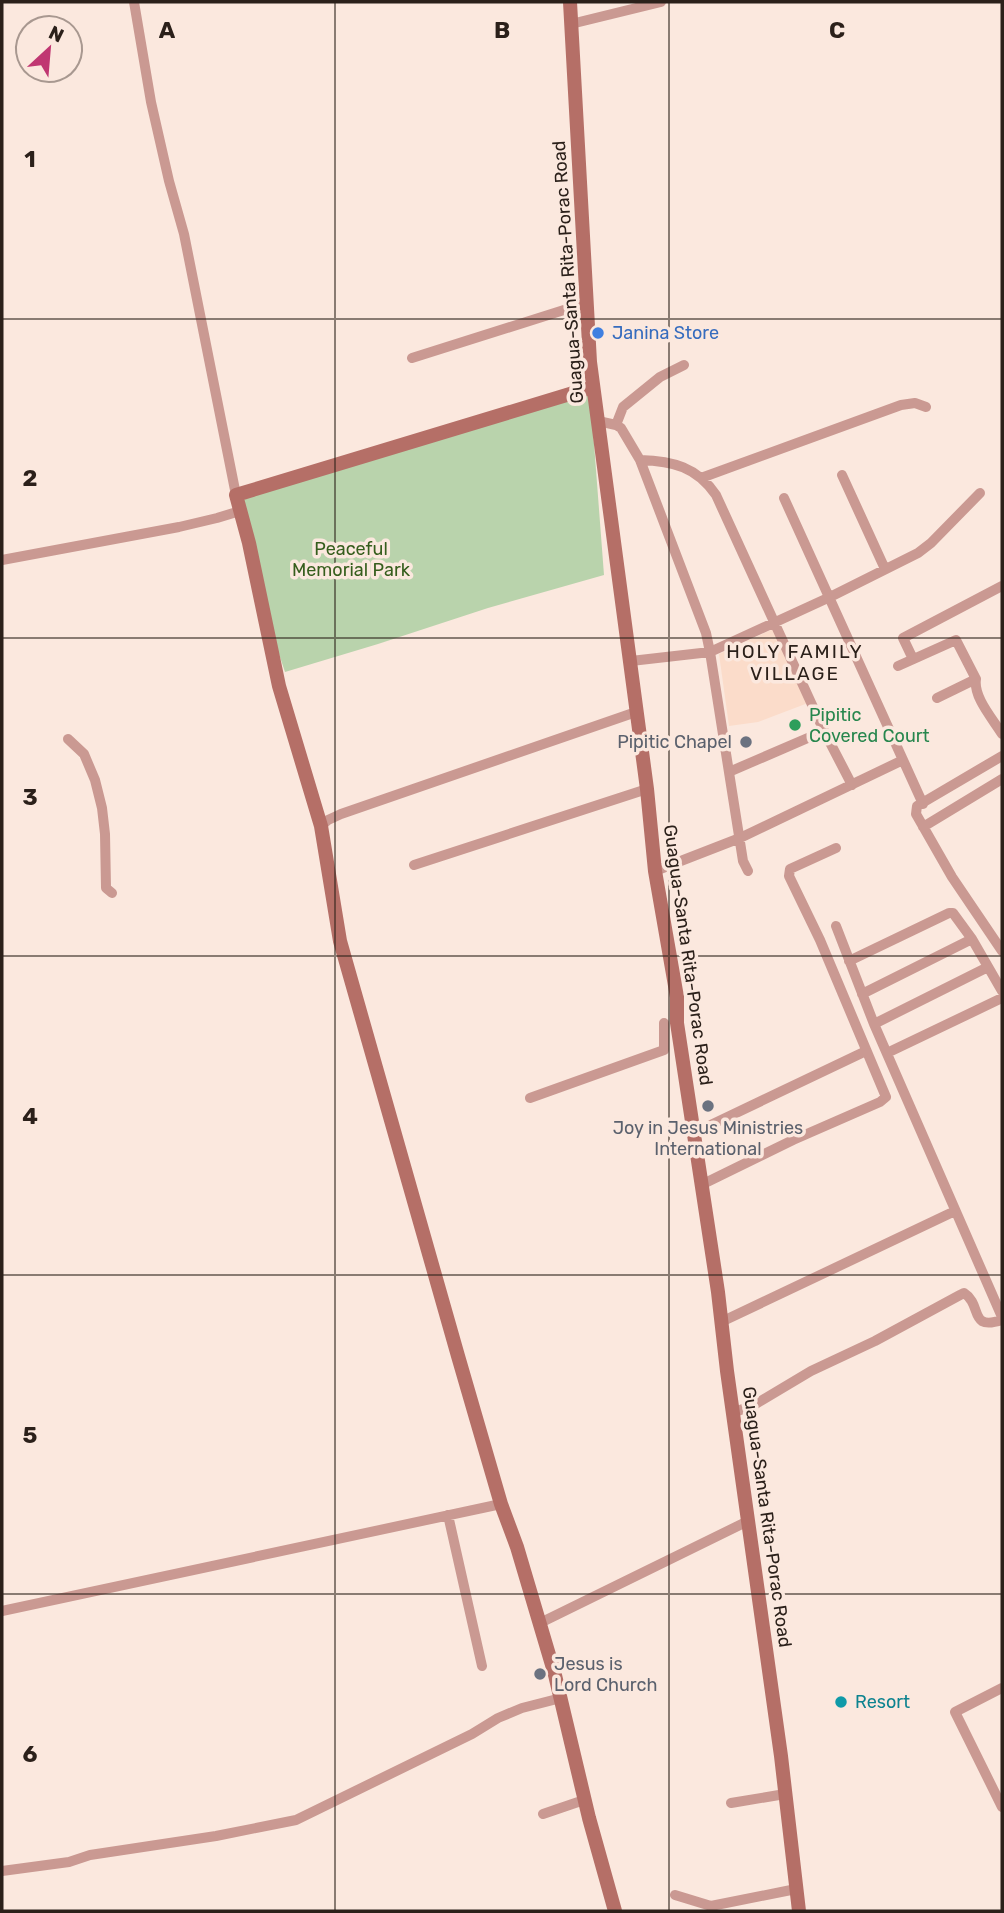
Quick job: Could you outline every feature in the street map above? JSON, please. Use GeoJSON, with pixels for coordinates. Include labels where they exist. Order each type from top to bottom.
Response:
{"type":"FeatureCollection","features":[{"type":"Feature","properties":{"kind":"main road","name":"Guagua-Santa Rita-Porac Road"},"geometry":{"type":"LineString","coordinates":[[570,2],[593,387],[631,661],[655,871],[677,997],[677,1023],[718,1292],[799,1911]]}},
{"type":"Feature","properties":{"kind":"main road"},"geometry":{"type":"LineString","coordinates":[[593,387],[236,495],[249,543],[279,686],[321,826],[341,941],[501,1504],[540,1623],[615,1911]]}},
{"type":"Feature","properties":{"kind":"street"},"geometry":{"type":"LineString","coordinates":[[134,2],[151,102],[184,234],[236,495]]}},
{"type":"Feature","properties":{"kind":"street"},"geometry":{"type":"LineString","coordinates":[[571,24],[661,2]]}},
{"type":"Feature","properties":{"kind":"street"},"geometry":{"type":"LineString","coordinates":[[412,358],[586,303]]}},
{"type":"Feature","properties":{"kind":"street"},"geometry":{"type":"LineString","coordinates":[[616,425],[623,407],[660,377],[684,365]]}},
{"type":"Feature","properties":{"kind":"street"},"geometry":{"type":"LineString","coordinates":[[701,478],[901,405],[915,403],[926,407]]}},
{"type":"Feature","properties":{"kind":"street"},"geometry":{"type":"LineString","coordinates":[[598,421],[616,425],[624,431],[640,460],[706,634],[743,862],[748,871]]}},
{"type":"Feature","properties":{"kind":"street"},"geometry":{"type":"LineString","coordinates":[[640,460],[675,464],[688,469],[713,491],[824,732],[852,785]]}},
{"type":"Feature","properties":{"kind":"street"},"geometry":{"type":"LineString","coordinates":[[842,475],[885,569]]}},
{"type":"Feature","properties":{"kind":"street"},"geometry":{"type":"LineString","coordinates":[[631,661],[710,652],[830,597],[931,543],[980,493]]}},
{"type":"Feature","properties":{"kind":"street"},"geometry":{"type":"LineString","coordinates":[[784,498],[923,804]]}},
{"type":"Feature","properties":{"kind":"street"},"geometry":{"type":"LineString","coordinates":[[2,560],[179,527],[240,511]]}},
{"type":"Feature","properties":{"kind":"street"},"geometry":{"type":"LineString","coordinates":[[913,659],[903,638],[1002,586]]}},
{"type":"Feature","properties":{"kind":"street"},"geometry":{"type":"LineString","coordinates":[[898,666],[957,640],[976,679],[977,692],[1002,734]]}},
{"type":"Feature","properties":{"kind":"street"},"geometry":{"type":"LineString","coordinates":[[937,698],[976,679]]}},
{"type":"Feature","properties":{"kind":"street"},"geometry":{"type":"LineString","coordinates":[[321,826],[341,814],[636,712]]}},
{"type":"Feature","properties":{"kind":"street"},"geometry":{"type":"LineString","coordinates":[[729,772],[824,732]]}},
{"type":"Feature","properties":{"kind":"street"},"geometry":{"type":"LineString","coordinates":[[68,739],[84,754],[95,780],[103,808],[106,834],[106,888],[112,893]]}},
{"type":"Feature","properties":{"kind":"street"},"geometry":{"type":"LineString","coordinates":[[1002,756],[915,809],[915,814],[952,877],[1002,951]]}},
{"type":"Feature","properties":{"kind":"street"},"geometry":{"type":"LineString","coordinates":[[655,871],[740,838],[903,760]]}},
{"type":"Feature","properties":{"kind":"street"},"geometry":{"type":"LineString","coordinates":[[923,827],[1002,779]]}},
{"type":"Feature","properties":{"kind":"street"},"geometry":{"type":"LineString","coordinates":[[414,864],[647,789]]}},
{"type":"Feature","properties":{"kind":"street"},"geometry":{"type":"LineString","coordinates":[[701,1185],[886,1097],[789,872],[790,869],[836,848]]}},
{"type":"Feature","properties":{"kind":"street"},"geometry":{"type":"LineString","coordinates":[[849,961],[949,913],[955,915],[972,939],[1002,991]]}},
{"type":"Feature","properties":{"kind":"street"},"geometry":{"type":"LineString","coordinates":[[732,1413],[754,1405],[811,1371],[875,1341],[960,1294],[969,1296],[979,1320],[991,1324],[1002,1319],[874,1024],[836,926]]}},
{"type":"Feature","properties":{"kind":"street"},"geometry":{"type":"LineString","coordinates":[[862,994],[972,939]]}},
{"type":"Feature","properties":{"kind":"street"},"geometry":{"type":"LineString","coordinates":[[874,1024],[988,967]]}},
{"type":"Feature","properties":{"kind":"street"},"geometry":{"type":"LineString","coordinates":[[887,1053],[1002,998]]}},
{"type":"Feature","properties":{"kind":"street"},"geometry":{"type":"LineString","coordinates":[[530,1098],[664,1049],[664,1023]]}},
{"type":"Feature","properties":{"kind":"street"},"geometry":{"type":"LineString","coordinates":[[694,1133],[866,1051]]}},
{"type":"Feature","properties":{"kind":"street"},"geometry":{"type":"LineString","coordinates":[[721,1322],[955,1211]]}},
{"type":"Feature","properties":{"kind":"street"},"geometry":{"type":"LineString","coordinates":[[2,1611],[501,1504]]}},
{"type":"Feature","properties":{"kind":"street"},"geometry":{"type":"LineString","coordinates":[[448,1516],[482,1667]]}},
{"type":"Feature","properties":{"kind":"street"},"geometry":{"type":"LineString","coordinates":[[540,1623],[748,1521]]}},
{"type":"Feature","properties":{"kind":"street"},"geometry":{"type":"LineString","coordinates":[[1002,1688],[955,1712],[1002,1807]]}},
{"type":"Feature","properties":{"kind":"street"},"geometry":{"type":"LineString","coordinates":[[2,1871],[69,1862],[96,1854],[216,1836],[296,1819],[472,1734],[498,1718],[522,1708],[561,1698]]}},
{"type":"Feature","properties":{"kind":"street"},"geometry":{"type":"LineString","coordinates":[[731,1803],[785,1794]]}},
{"type":"Feature","properties":{"kind":"street"},"geometry":{"type":"LineString","coordinates":[[542,1814],[584,1800]]}},
{"type":"Feature","properties":{"kind":"street"},"geometry":{"type":"LineString","coordinates":[[676,1895],[711,1906],[796,1889]]}},
{"type":"Feature","properties":{"kind":"shaded area"},"geometry":{"type":"Polygon","coordinates":[[[773,629],[808,703],[758,722],[729,726],[719,654],[773,629]]]}},
{"type":"Feature","properties":{"kind":"green space","name":"Peaceful Memorial Park"},"geometry":{"type":"Polygon","coordinates":[[[590,391],[604,575],[488,608],[285,672],[275,642],[243,499],[590,391]]]}},
{"type":"Feature","properties":{"kind":"place","name":"Janina Store"},"geometry":{"type":"Point","coordinates":[598,333]}},
{"type":"Feature","properties":{"kind":"place","name":"Pipitic Covered Court"},"geometry":{"type":"Point","coordinates":[795,725]}},
{"type":"Feature","properties":{"kind":"place","name":"Pipitic Chapel"},"geometry":{"type":"Point","coordinates":[746,742]}},
{"type":"Feature","properties":{"kind":"place","name":"Joy in Jesus Ministries International"},"geometry":{"type":"Point","coordinates":[708,1106]}},
{"type":"Feature","properties":{"kind":"place","name":"Jesus is Lord Church"},"geometry":{"type":"Point","coordinates":[540,1674]}},
{"type":"Feature","properties":{"kind":"place","name":"Resort"},"geometry":{"type":"Point","coordinates":[841,1702]}},
{"type":"Feature","properties":{"kind":"district","name":"HOLY FAMILY VILLAGE"},"geometry":{"type":"Point","coordinates":[795,662]}}]}
